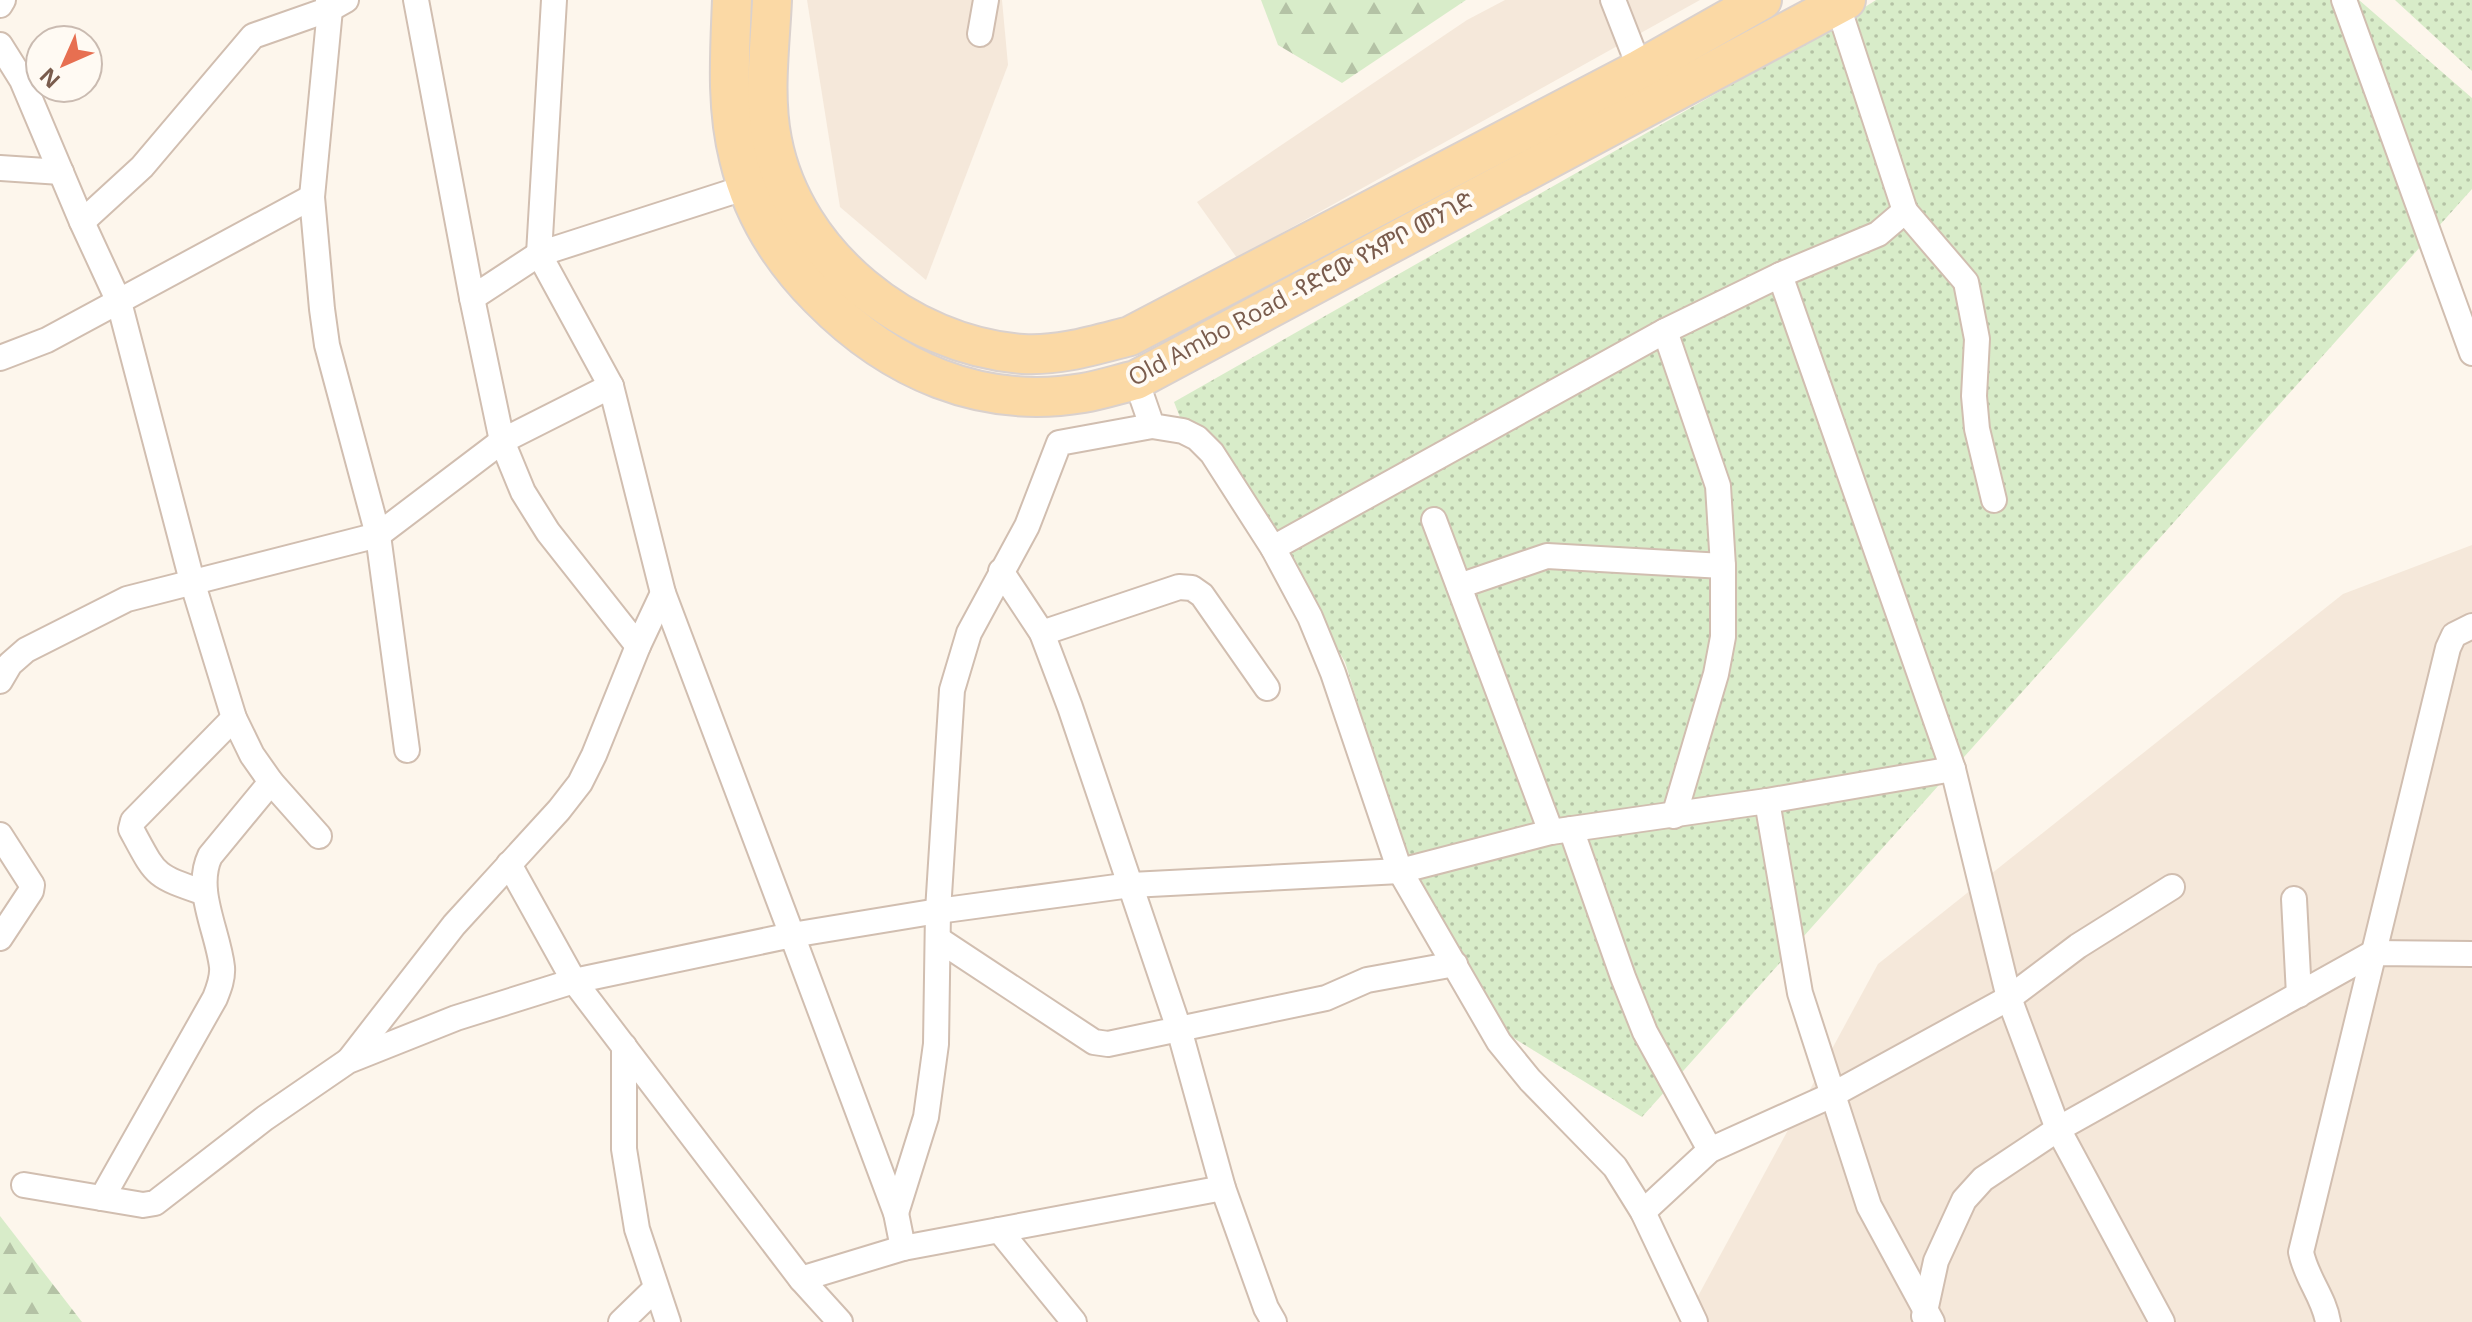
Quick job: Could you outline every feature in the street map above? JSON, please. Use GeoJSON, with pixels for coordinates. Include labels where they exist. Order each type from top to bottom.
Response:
{"type":"FeatureCollection","features":[{"type":"Feature","properties":{"kind":"main road","name":"Old Ambo Road -የድሮው የአምቦ መንገድ"},"geometry":{"type":"LineString","coordinates":[[732,0],[730,64],[738,155],[747,187],[772,241],[794,272],[852,330],[893,359],[963,388],[999,395],[1044,397],[1084,393],[1136,380],[1840,2]]}},
{"type":"Feature","properties":{"kind":"main road","name":"Old Ambo Road -የድሮው የአምቦ መንገድ"},"geometry":{"type":"LineString","coordinates":[[772,0],[768,101],[772,140],[782,175],[800,214],[815,235],[877,299],[924,328],[952,340],[995,351],[1026,354],[1075,351],[1130,336],[1640,69],[1762,0]]}},
{"type":"Feature","properties":{"kind":"main road"},"geometry":{"type":"LineString","coordinates":[[826,304],[851,275]]}},
{"type":"Feature","properties":{"kind":"street"},"geometry":{"type":"LineString","coordinates":[[0,5],[3,0]]}},
{"type":"Feature","properties":{"kind":"street"},"geometry":{"type":"LineString","coordinates":[[416,0],[502,441],[523,492],[548,532],[638,646]]}},
{"type":"Feature","properties":{"kind":"street"},"geometry":{"type":"LineString","coordinates":[[554,0],[539,254],[611,386],[663,593],[896,1213],[903,1248]]}},
{"type":"Feature","properties":{"kind":"street"},"geometry":{"type":"LineString","coordinates":[[980,34],[986,0]]}},
{"type":"Feature","properties":{"kind":"street"},"geometry":{"type":"LineString","coordinates":[[1613,0],[1640,69]]}},
{"type":"Feature","properties":{"kind":"street"},"geometry":{"type":"LineString","coordinates":[[2344,0],[2472,353]]}},
{"type":"Feature","properties":{"kind":"street"},"geometry":{"type":"LineString","coordinates":[[1840,2],[1905,211],[1966,282],[1977,339],[1974,396],[1977,429],[1994,500]]}},
{"type":"Feature","properties":{"kind":"street"},"geometry":{"type":"LineString","coordinates":[[82,222],[142,167],[253,36],[335,3],[312,197],[327,345],[378,535],[407,750]]}},
{"type":"Feature","properties":{"kind":"street"},"geometry":{"type":"LineString","coordinates":[[0,45],[22,80],[119,302],[192,581],[234,718],[252,755],[271,782],[319,836]]}},
{"type":"Feature","properties":{"kind":"street"},"geometry":{"type":"LineString","coordinates":[[0,168],[61,172]]}},
{"type":"Feature","properties":{"kind":"street"},"geometry":{"type":"LineString","coordinates":[[472,298],[539,254],[747,187]]}},
{"type":"Feature","properties":{"kind":"street"},"geometry":{"type":"LineString","coordinates":[[0,358],[47,340],[312,197]]}},
{"type":"Feature","properties":{"kind":"street"},"geometry":{"type":"LineString","coordinates":[[1273,548],[1665,331],[1780,275],[1878,234],[1905,211]]}},
{"type":"Feature","properties":{"kind":"street"},"geometry":{"type":"LineString","coordinates":[[1780,275],[1953,769],[2009,998],[2058,1129],[2162,1322]]}},
{"type":"Feature","properties":{"kind":"street"},"geometry":{"type":"LineString","coordinates":[[1665,331],[1718,486],[1723,566],[1723,637],[1716,674],[1674,816]]}},
{"type":"Feature","properties":{"kind":"street"},"geometry":{"type":"LineString","coordinates":[[1136,380],[1152,426]]}},
{"type":"Feature","properties":{"kind":"street"},"geometry":{"type":"LineString","coordinates":[[0,681],[10,664],[26,650],[127,599],[378,535],[502,441],[611,386]]}},
{"type":"Feature","properties":{"kind":"street"},"geometry":{"type":"LineString","coordinates":[[896,1213],[926,1117],[936,1044],[938,911],[952,690],[969,633],[1027,526],[1059,443],[1152,426],[1183,431],[1197,438],[1212,453],[1273,548],[1310,617],[1333,673],[1400,871],[1499,1042],[1530,1080],[1615,1167],[1643,1212],[1695,1322]]}},
{"type":"Feature","properties":{"kind":"street"},"geometry":{"type":"LineString","coordinates":[[1434,520],[1645,1032],[1710,1150]]}},
{"type":"Feature","properties":{"kind":"street"},"geometry":{"type":"LineString","coordinates":[[1459,586],[1547,556],[1723,566]]}},
{"type":"Feature","properties":{"kind":"street"},"geometry":{"type":"LineString","coordinates":[[1001,571],[1042,633],[1070,707],[1179,1029],[1223,1188],[1266,1308],[1274,1322]]}},
{"type":"Feature","properties":{"kind":"street"},"geometry":{"type":"LineString","coordinates":[[1042,633],[1179,587],[1192,588],[1202,595],[1267,688]]}},
{"type":"Feature","properties":{"kind":"street"},"geometry":{"type":"LineString","coordinates":[[348,1061],[454,925],[580,783],[663,593]]}},
{"type":"Feature","properties":{"kind":"street"},"geometry":{"type":"LineString","coordinates":[[2328,1322],[2322,1301],[2304,1270],[2301,1252],[2448,648],[2454,635],[2472,626]]}},
{"type":"Feature","properties":{"kind":"street"},"geometry":{"type":"LineString","coordinates":[[205,893],[164,878],[154,871],[131,829],[133,821],[234,718]]}},
{"type":"Feature","properties":{"kind":"street"},"geometry":{"type":"LineString","coordinates":[[24,1185],[143,1205],[155,1203],[265,1118],[348,1061],[456,1018],[574,981],[792,935],[938,911],[1131,885],[1400,871],[1561,831],[1674,816],[1953,769]]}},
{"type":"Feature","properties":{"kind":"street"},"geometry":{"type":"LineString","coordinates":[[102,1198],[215,998],[222,968],[205,893],[204,868],[210,856],[271,782]]}},
{"type":"Feature","properties":{"kind":"street"},"geometry":{"type":"LineString","coordinates":[[1767,801],[1800,993],[1869,1206],[1927,1318]]}},
{"type":"Feature","properties":{"kind":"street"},"geometry":{"type":"LineString","coordinates":[[0,835],[32,885],[0,938]]}},
{"type":"Feature","properties":{"kind":"street"},"geometry":{"type":"LineString","coordinates":[[509,864],[574,981],[801,1279],[840,1322]]}},
{"type":"Feature","properties":{"kind":"street"},"geometry":{"type":"LineString","coordinates":[[1643,1212],[1710,1150],[1832,1095],[2009,998],[2078,946],[2172,887]]}},
{"type":"Feature","properties":{"kind":"street"},"geometry":{"type":"LineString","coordinates":[[2294,899],[2299,995]]}},
{"type":"Feature","properties":{"kind":"street"},"geometry":{"type":"LineString","coordinates":[[938,939],[1094,1042],[1108,1044],[1313,1001],[1367,980],[1455,964]]}},
{"type":"Feature","properties":{"kind":"street"},"geometry":{"type":"LineString","coordinates":[[1927,1318],[1936,1261],[1964,1200],[1983,1179],[2058,1129],[2373,953],[2472,954]]}},
{"type":"Feature","properties":{"kind":"street"},"geometry":{"type":"LineString","coordinates":[[624,1046],[624,1149],[637,1229],[668,1322]]}},
{"type":"Feature","properties":{"kind":"street"},"geometry":{"type":"LineString","coordinates":[[801,1279],[903,1248],[1223,1188]]}},
{"type":"Feature","properties":{"kind":"street"},"geometry":{"type":"LineString","coordinates":[[999,1230],[1074,1322]]}},
{"type":"Feature","properties":{"kind":"street"},"geometry":{"type":"LineString","coordinates":[[621,1322],[655,1289]]}},
{"type":"Feature","properties":{"kind":"shaded area"},"geometry":{"type":"Polygon","coordinates":[[[807,0],[1002,0],[1008,65],[926,280],[840,207],[807,0]]]}},
{"type":"Feature","properties":{"kind":"shaded area"},"geometry":{"type":"Polygon","coordinates":[[[1505,0],[1700,0],[1237,258],[1197,202],[1467,20],[1505,0]]]}},
{"type":"Feature","properties":{"kind":"shaded area"},"geometry":{"type":"Polygon","coordinates":[[[2472,545],[2472,1322],[1684,1322],[1878,964],[2343,594],[2472,545]]]}},
{"type":"Feature","properties":{"kind":"green space"},"geometry":{"type":"Polygon","coordinates":[[[1261,0],[1466,0],[1342,83],[1278,45],[1261,0]]]}},
{"type":"Feature","properties":{"kind":"green space"},"geometry":{"type":"Polygon","coordinates":[[[1876,0],[2359,0],[2472,98],[2472,189],[1642,1117],[1481,1018],[1399,837],[1345,662],[1282,553],[1183,425],[1174,402],[1876,0]]]}},
{"type":"Feature","properties":{"kind":"green space"},"geometry":{"type":"Polygon","coordinates":[[[2395,0],[2472,0],[2472,71],[2395,0]]]}},
{"type":"Feature","properties":{"kind":"green space"},"geometry":{"type":"Polygon","coordinates":[[[0,1216],[82,1322],[0,1322],[0,1216]]]}}]}
